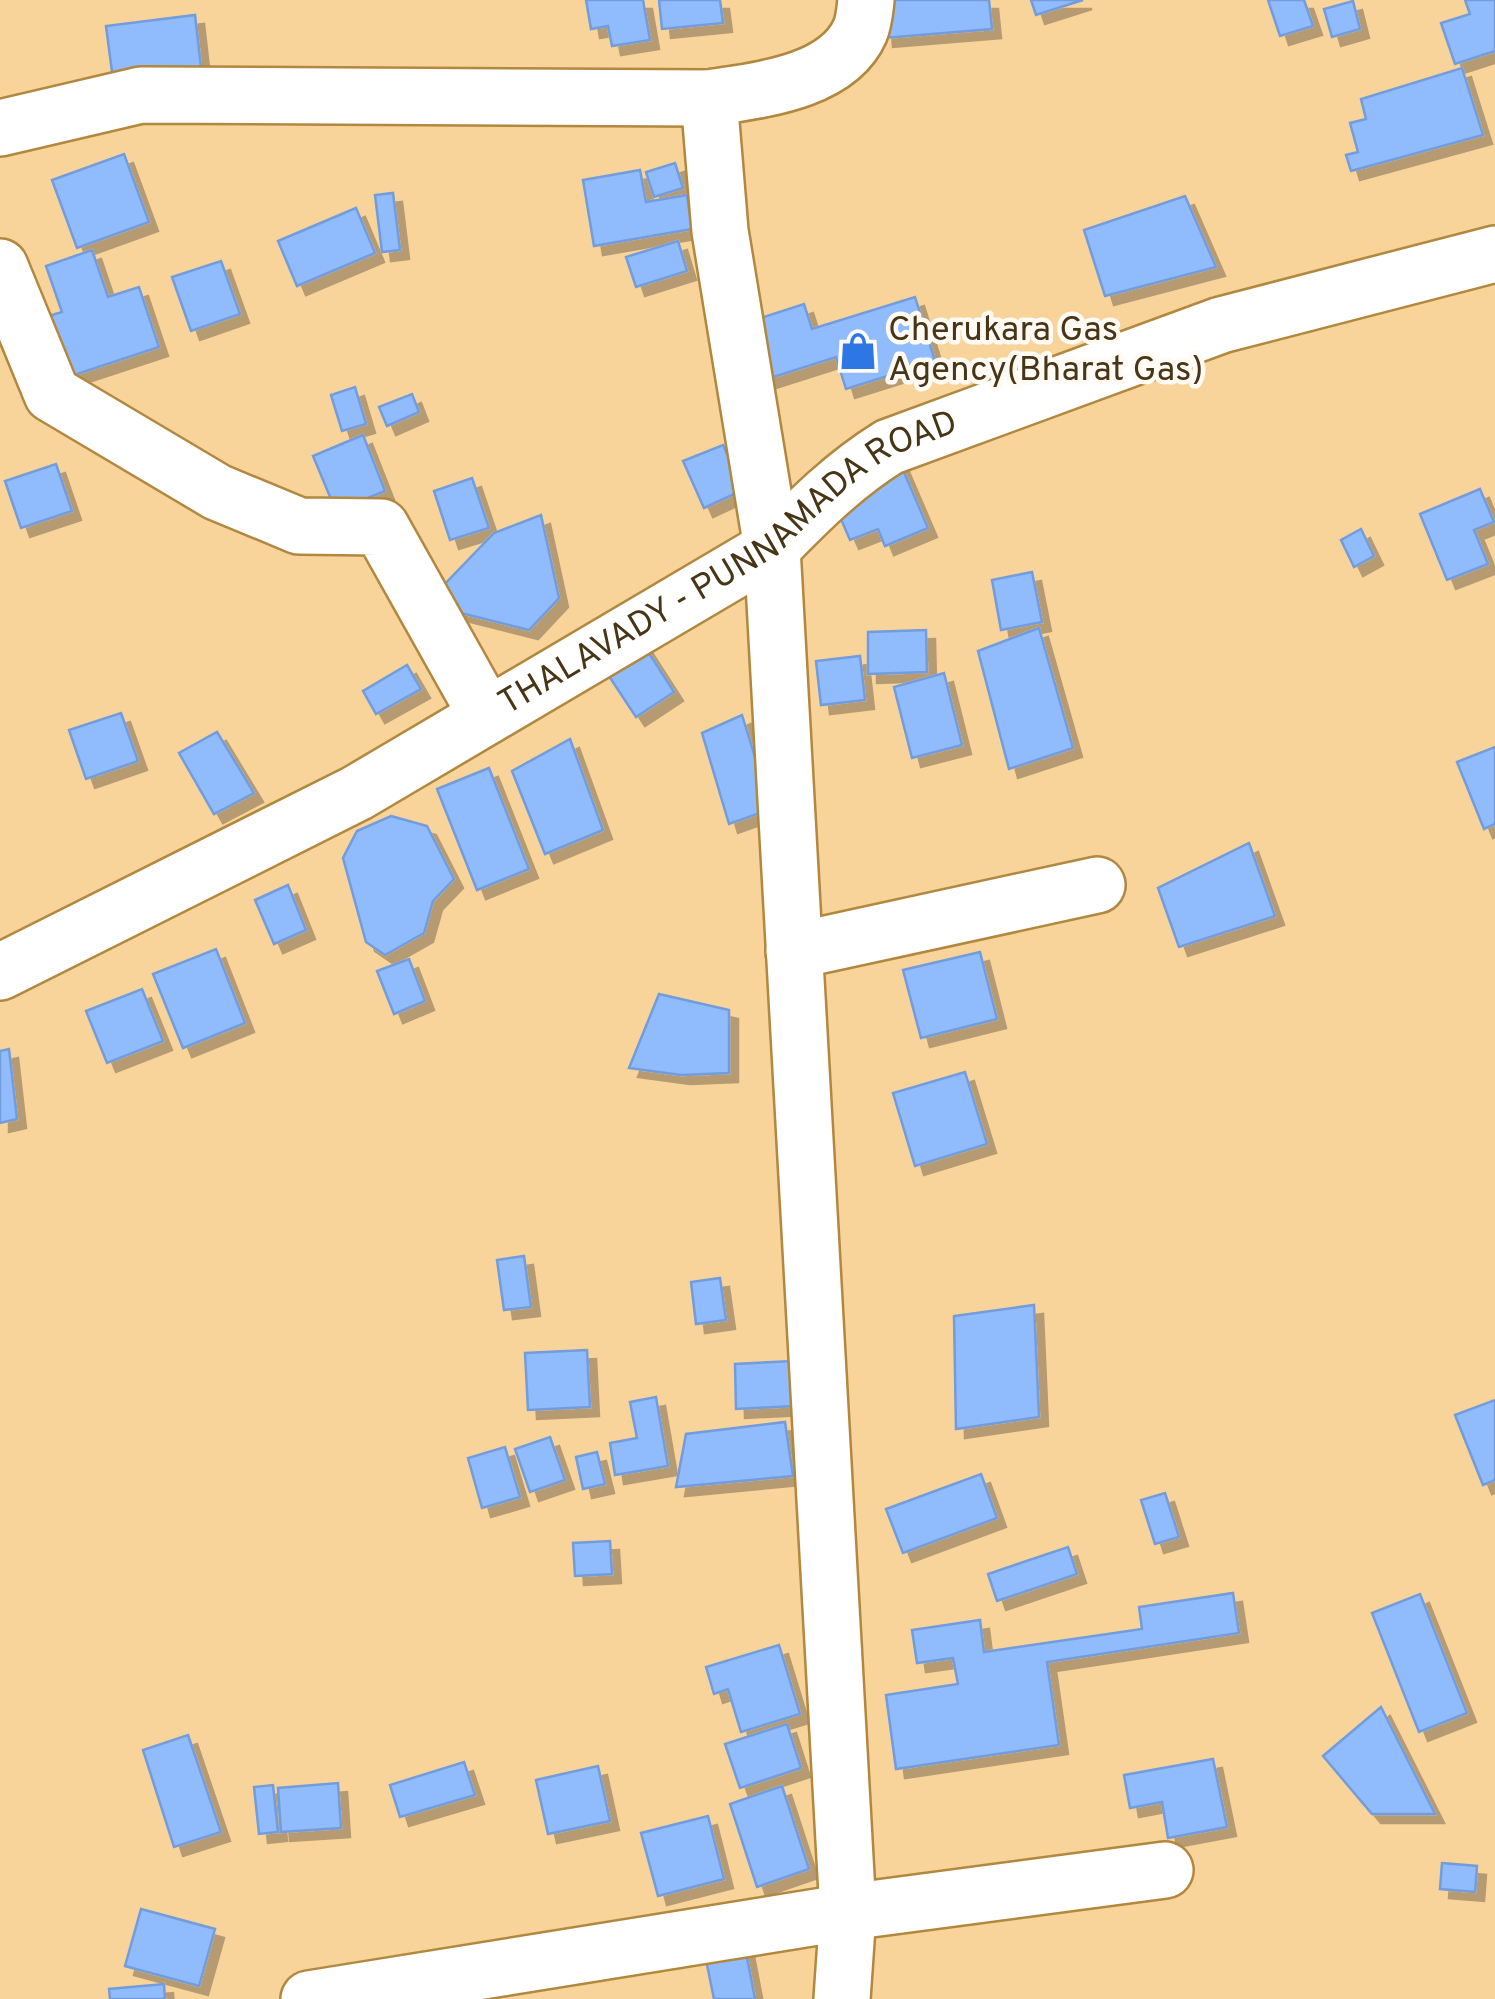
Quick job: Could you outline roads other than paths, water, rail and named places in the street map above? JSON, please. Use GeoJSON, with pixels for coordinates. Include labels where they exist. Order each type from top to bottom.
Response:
{"type":"FeatureCollection","features":[{"type":"Feature","properties":{"kind":"street"},"geometry":{"type":"LineString","coordinates":[[0,128],[141,96],[709,98],[770,88],[826,68],[860,31],[866,0]]}},
{"type":"Feature","properties":{"kind":"street"},"geometry":{"type":"LineString","coordinates":[[709,98],[720,231],[772,548],[848,1912],[842,1999]]}},
{"type":"Feature","properties":{"kind":"street","name":"THALAVADY - PUNNAMADA ROAD"},"geometry":{"type":"LineString","coordinates":[[0,972],[357,793],[488,716],[772,548],[826,492],[856,467],[890,447],[1221,324],[1495,254]]}},
{"type":"Feature","properties":{"kind":"street"},"geometry":{"type":"LineString","coordinates":[[0,267],[52,394],[217,492],[299,526],[381,527],[488,716]]}},
{"type":"Feature","properties":{"kind":"street"},"geometry":{"type":"LineString","coordinates":[[794,951],[1096,885]]}},
{"type":"Feature","properties":{"kind":"street"},"geometry":{"type":"LineString","coordinates":[[309,1999],[848,1912],[1165,1870]]}},
{"type":"Feature","properties":{"kind":"place","name":"Cherukara Gas Agency(Bharat Gas)"},"geometry":{"type":"Point","coordinates":[858,351]}}]}
